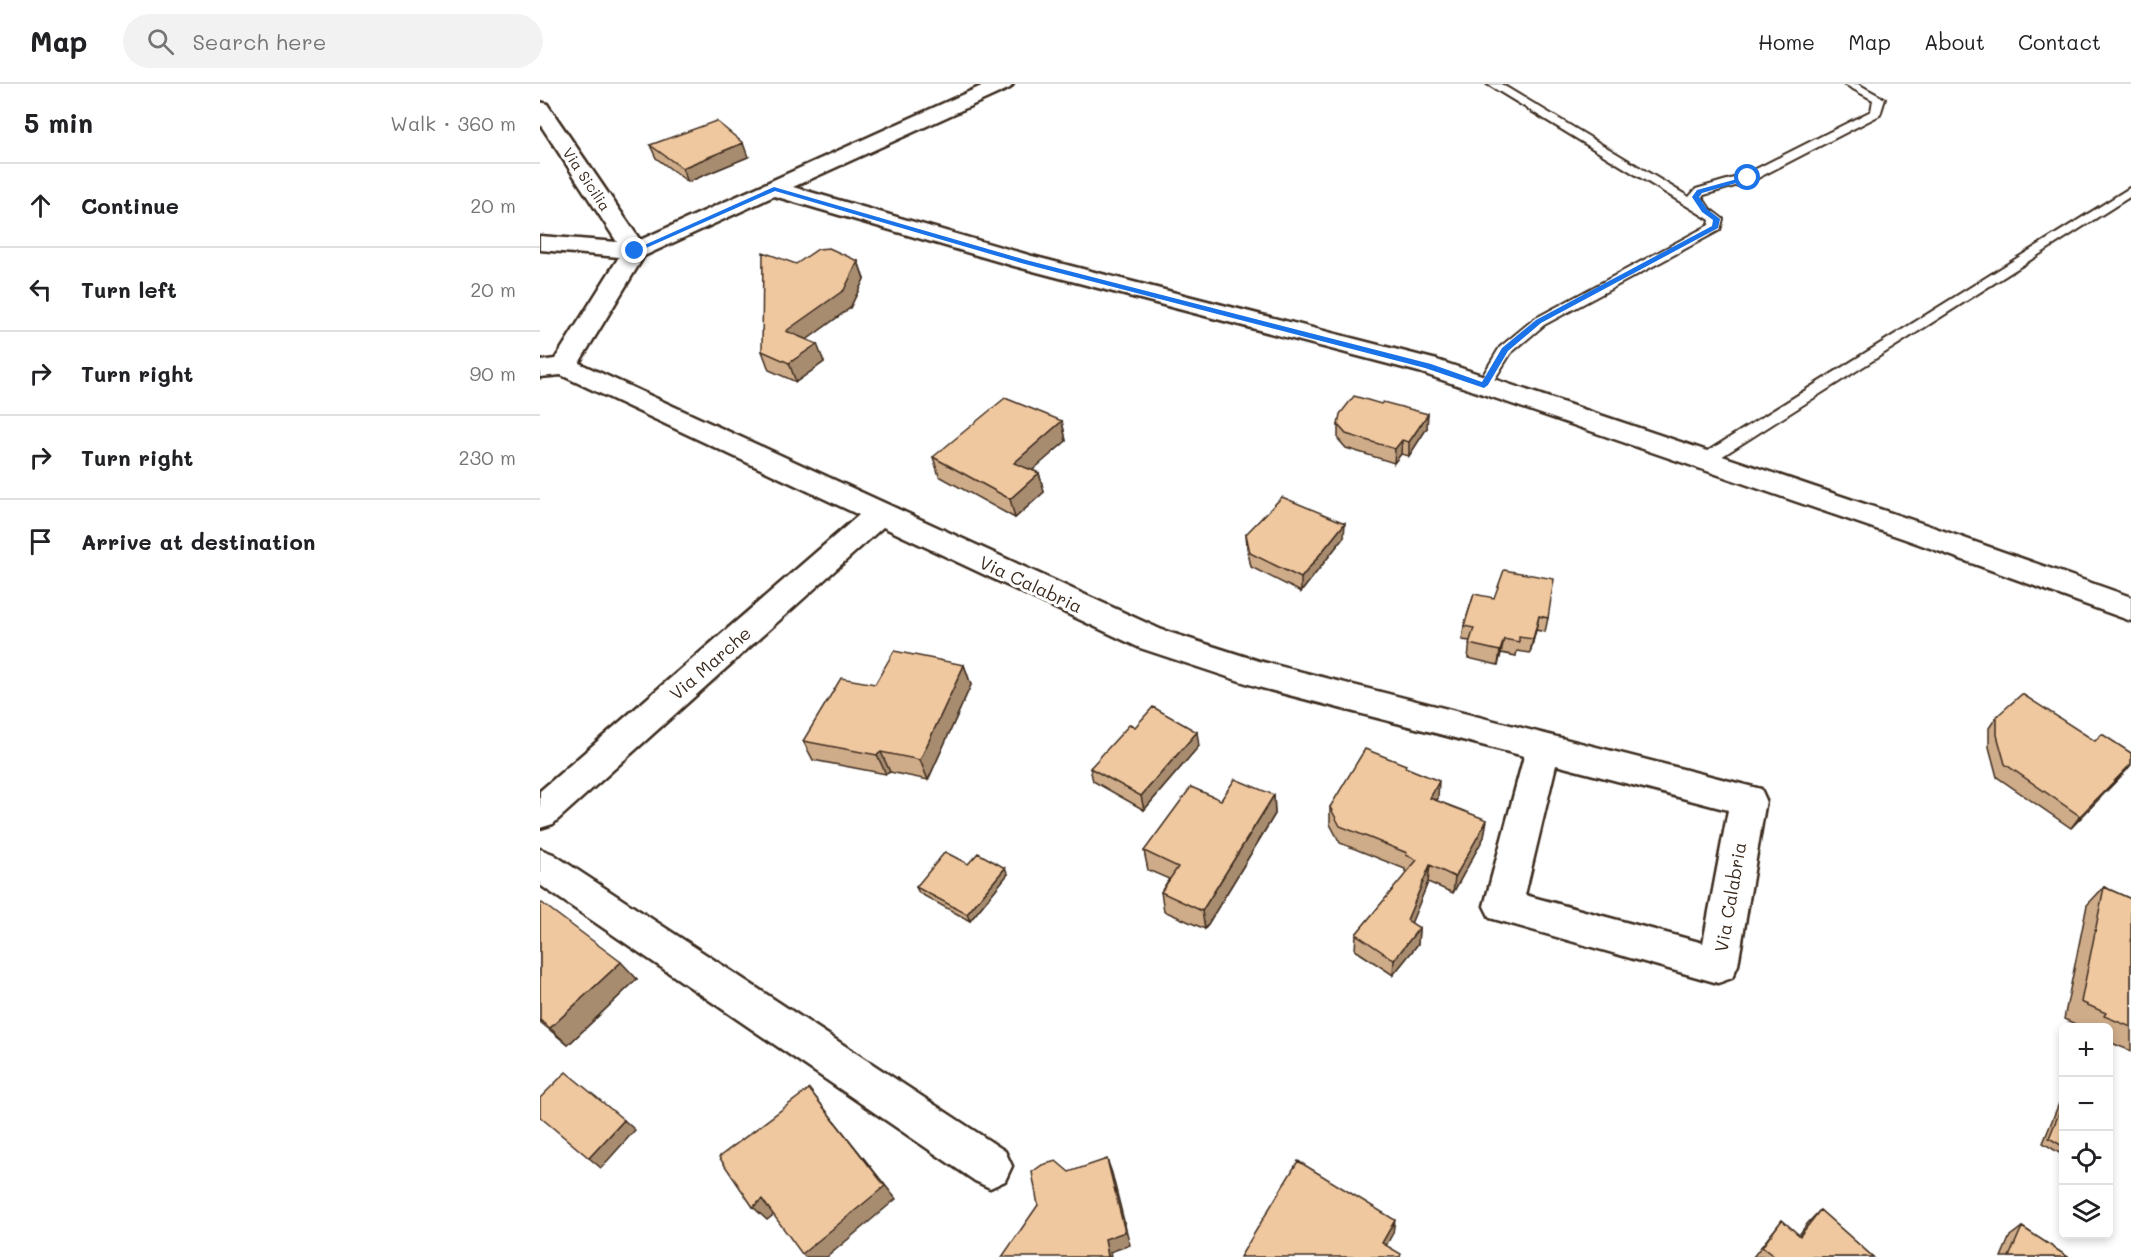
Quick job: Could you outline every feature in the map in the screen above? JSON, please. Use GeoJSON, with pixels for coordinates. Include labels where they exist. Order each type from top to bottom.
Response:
{"type":"FeatureCollection","features":[{"type":"Feature","properties":{"kind":"street"},"geometry":{"type":"LineString","coordinates":[[540,243],[635,251],[1003,84]]}},
{"type":"Feature","properties":{"kind":"street","name":"Via Sicilia"},"geometry":{"type":"LineString","coordinates":[[540,108],[635,251]]}},
{"type":"Feature","properties":{"kind":"street"},"geometry":{"type":"LineString","coordinates":[[774,189],[1023,261],[1428,366],[2131,609]]}},
{"type":"Feature","properties":{"kind":"street"},"geometry":{"type":"LineString","coordinates":[[552,368],[635,251]]}},
{"type":"Feature","properties":{"kind":"street","name":"Via Calabria"},"geometry":{"type":"LineString","coordinates":[[552,368],[880,513],[1151,639],[1258,674],[1748,800],[1718,965],[1503,906],[1544,748]]}},
{"type":"Feature","properties":{"kind":"street","name":"Via Marche"},"geometry":{"type":"LineString","coordinates":[[540,813],[880,513]]}},
{"type":"Feature","properties":{"kind":"street"},"geometry":{"type":"LineString","coordinates":[[540,865],[990,1166]]}},
{"type":"Feature","properties":{"kind":"lane"},"geometry":{"type":"LineString","coordinates":[[1484,385],[1505,350],[1539,322],[1715,227],[1717,219],[1493,84]]}},
{"type":"Feature","properties":{"kind":"lane"},"geometry":{"type":"LineString","coordinates":[[1704,210],[1695,197],[1700,192],[1748,178],[1876,113],[1879,99],[1859,86],[1851,84]]}},
{"type":"Feature","properties":{"kind":"lane"},"geometry":{"type":"LineString","coordinates":[[1705,460],[2131,191]]}},
{"type":"Feature","properties":{"kind":"building"},"geometry":{"type":"Polygon","coordinates":[[[716,121],[743,143],[682,168],[650,145],[716,121]]]}},
{"type":"Feature","properties":{"kind":"building"},"geometry":{"type":"Polygon","coordinates":[[[829,248],[858,261],[844,290],[786,331],[817,344],[789,363],[762,351],[763,252],[796,264],[818,249],[829,248]]]}},
{"type":"Feature","properties":{"kind":"building"},"geometry":{"type":"Polygon","coordinates":[[[1354,396],[1428,414],[1409,442],[1402,440],[1395,449],[1346,434],[1338,425],[1340,414],[1354,396]]]}},
{"type":"Feature","properties":{"kind":"building"},"geometry":{"type":"Polygon","coordinates":[[[1005,398],[1062,421],[1014,463],[1039,473],[1010,499],[933,457],[1005,398]]]}},
{"type":"Feature","properties":{"kind":"building"},"geometry":{"type":"Polygon","coordinates":[[[1282,497],[1345,523],[1301,578],[1250,553],[1246,534],[1282,497]]]}},
{"type":"Feature","properties":{"kind":"building"},"geometry":{"type":"Polygon","coordinates":[[[1504,570],[1554,579],[1548,618],[1539,616],[1533,639],[1519,637],[1519,642],[1504,639],[1500,651],[1469,644],[1474,628],[1464,626],[1474,594],[1494,598],[1504,570]]]}},
{"type":"Feature","properties":{"kind":"building"},"geometry":{"type":"Polygon","coordinates":[[[894,651],[964,665],[920,760],[881,752],[877,755],[803,741],[841,678],[875,684],[894,651]]]}},
{"type":"Feature","properties":{"kind":"building"},"geometry":{"type":"Polygon","coordinates":[[[2022,694],[2095,741],[2102,734],[2131,753],[2131,764],[2080,816],[2005,764],[1997,735],[1997,716],[2022,694]]]}},
{"type":"Feature","properties":{"kind":"building"},"geometry":{"type":"Polygon","coordinates":[[[1153,707],[1197,732],[1141,796],[1090,768],[1130,724],[1135,727],[1153,707]]]}},
{"type":"Feature","properties":{"kind":"building"},"geometry":{"type":"Polygon","coordinates":[[[1365,749],[1439,781],[1430,798],[1487,820],[1455,877],[1430,865],[1407,920],[1419,928],[1394,960],[1356,934],[1417,860],[1406,855],[1407,853],[1340,826],[1330,807],[1365,749]]]}},
{"type":"Feature","properties":{"kind":"building"},"geometry":{"type":"Polygon","coordinates":[[[1235,779],[1274,795],[1202,911],[1161,892],[1178,867],[1144,851],[1191,787],[1221,800],[1235,779]]]}},
{"type":"Feature","properties":{"kind":"building"},"geometry":{"type":"Polygon","coordinates":[[[945,852],[968,864],[978,853],[1005,868],[967,914],[916,887],[945,852]]]}},
{"type":"Feature","properties":{"kind":"building"},"geometry":{"type":"Polygon","coordinates":[[[2104,887],[2131,899],[2131,1027],[2104,1016],[2106,1013],[2081,1002],[2104,887]]]}},
{"type":"Feature","properties":{"kind":"building"},"geometry":{"type":"Polygon","coordinates":[[[542,903],[621,962],[550,1028],[540,1020],[540,905],[542,903]]]}},
{"type":"Feature","properties":{"kind":"building"},"geometry":{"type":"Polygon","coordinates":[[[566,1072],[624,1120],[589,1158],[540,1117],[540,1098],[566,1072]]]}},
{"type":"Feature","properties":{"kind":"building"},"geometry":{"type":"Polygon","coordinates":[[[809,1089],[885,1186],[802,1254],[762,1199],[753,1207],[719,1157],[809,1089]]]}},
{"type":"Feature","properties":{"kind":"building"},"geometry":{"type":"Polygon","coordinates":[[[2059,1113],[2059,1144],[2049,1138],[2059,1113]]]}},
{"type":"Feature","properties":{"kind":"building"},"geometry":{"type":"Polygon","coordinates":[[[1107,1159],[1125,1232],[1105,1239],[1108,1257],[1002,1257],[1038,1205],[1032,1172],[1042,1165],[1056,1161],[1069,1172],[1107,1159]]]}},
{"type":"Feature","properties":{"kind":"building"},"geometry":{"type":"Polygon","coordinates":[[[1298,1161],[1395,1220],[1382,1243],[1401,1254],[1400,1257],[1240,1257],[1298,1161]]]}},
{"type":"Feature","properties":{"kind":"building"},"geometry":{"type":"Polygon","coordinates":[[[1820,1210],[1873,1257],[1775,1257],[1762,1247],[1782,1220],[1800,1236],[1820,1210]]]}},
{"type":"Feature","properties":{"kind":"building"},"geometry":{"type":"Polygon","coordinates":[[[2022,1227],[2068,1257],[2009,1257],[2022,1227]]]}},
{"type":"Feature","properties":{"kind":"route"},"geometry":{"type":"LineString","coordinates":[[635,251],[774,189],[1023,261],[1428,366],[1484,385],[1505,350],[1539,322],[1715,227],[1717,219],[1704,210],[1695,197],[1700,192],[1748,178]]}}]}
